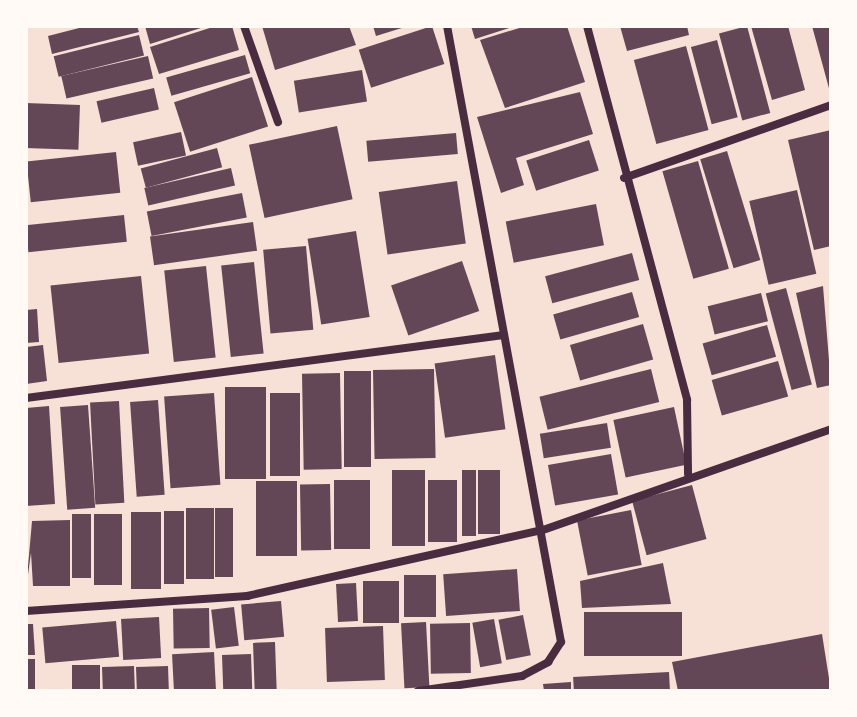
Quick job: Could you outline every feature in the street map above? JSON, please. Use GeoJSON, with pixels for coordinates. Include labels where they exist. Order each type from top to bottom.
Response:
{"type":"FeatureCollection","features":[{"type":"Feature","properties":{"kind":"street"},"geometry":{"type":"LineString","coordinates":[[244,26],[278,122]]}},
{"type":"Feature","properties":{"kind":"street"},"geometry":{"type":"LineString","coordinates":[[418,691],[522,676],[548,662],[561,642],[543,530],[447,26]]}},
{"type":"Feature","properties":{"kind":"street"},"geometry":{"type":"LineString","coordinates":[[587,26],[624,178],[687,400],[688,474]]}},
{"type":"Feature","properties":{"kind":"street"},"geometry":{"type":"LineString","coordinates":[[624,178],[831,105]]}},
{"type":"Feature","properties":{"kind":"street"},"geometry":{"type":"LineString","coordinates":[[26,398],[504,335]]}},
{"type":"Feature","properties":{"kind":"street"},"geometry":{"type":"LineString","coordinates":[[26,611],[247,596],[543,530],[688,474],[831,429]]}},
{"type":"Feature","properties":{"kind":"building"},"geometry":{"type":"Polygon","coordinates":[[[87,26],[137,26],[139,32],[52,54],[48,36],[87,26]]]}},
{"type":"Feature","properties":{"kind":"building"},"geometry":{"type":"Polygon","coordinates":[[[145,26],[204,26],[204,27],[150,44],[145,26]]]}},
{"type":"Feature","properties":{"kind":"building"},"geometry":{"type":"Polygon","coordinates":[[[216,26],[232,26],[239,50],[159,74],[150,47],[216,26]]]}},
{"type":"Feature","properties":{"kind":"building"},"geometry":{"type":"Polygon","coordinates":[[[262,26],[349,26],[356,45],[275,70],[262,26]]]}},
{"type":"Feature","properties":{"kind":"building"},"geometry":{"type":"Polygon","coordinates":[[[373,26],[405,26],[405,27],[376,36],[373,26]]]}},
{"type":"Feature","properties":{"kind":"building"},"geometry":{"type":"Polygon","coordinates":[[[432,26],[444,64],[371,88],[359,50],[432,26]]]}},
{"type":"Feature","properties":{"kind":"building"},"geometry":{"type":"Polygon","coordinates":[[[471,26],[512,26],[512,27],[475,39],[471,26]]]}},
{"type":"Feature","properties":{"kind":"building"},"geometry":{"type":"Polygon","coordinates":[[[526,26],[567,26],[585,82],[505,108],[480,40],[526,26]]]}},
{"type":"Feature","properties":{"kind":"building"},"geometry":{"type":"Polygon","coordinates":[[[620,26],[687,26],[689,35],[627,51],[620,26]]]}},
{"type":"Feature","properties":{"kind":"building"},"geometry":{"type":"Polygon","coordinates":[[[747,26],[770,113],[742,120],[719,34],[747,26]]]}},
{"type":"Feature","properties":{"kind":"building"},"geometry":{"type":"Polygon","coordinates":[[[751,26],[788,26],[805,90],[772,100],[751,26]]]}},
{"type":"Feature","properties":{"kind":"building"},"geometry":{"type":"Polygon","coordinates":[[[812,26],[831,26],[831,92],[830,92],[812,26]]]}},
{"type":"Feature","properties":{"kind":"building"},"geometry":{"type":"Polygon","coordinates":[[[139,35],[144,55],[59,77],[54,56],[139,35]]]}},
{"type":"Feature","properties":{"kind":"building"},"geometry":{"type":"Polygon","coordinates":[[[717,40],[738,117],[712,124],[691,47],[717,40]]]}},
{"type":"Feature","properties":{"kind":"building"},"geometry":{"type":"Polygon","coordinates":[[[686,46],[709,130],[656,144],[634,60],[686,46]]]}},
{"type":"Feature","properties":{"kind":"building"},"geometry":{"type":"Polygon","coordinates":[[[245,55],[250,73],[171,96],[166,78],[245,55]]]}},
{"type":"Feature","properties":{"kind":"building"},"geometry":{"type":"Polygon","coordinates":[[[148,56],[153,78],[66,98],[61,76],[148,56]]]}},
{"type":"Feature","properties":{"kind":"building"},"geometry":{"type":"Polygon","coordinates":[[[362,70],[367,102],[299,112],[294,81],[362,70]]]}},
{"type":"Feature","properties":{"kind":"building"},"geometry":{"type":"Polygon","coordinates":[[[252,77],[268,126],[190,152],[174,102],[252,77]]]}},
{"type":"Feature","properties":{"kind":"building"},"geometry":{"type":"Polygon","coordinates":[[[154,88],[159,109],[101,123],[97,101],[154,88]]]}},
{"type":"Feature","properties":{"kind":"building"},"geometry":{"type":"Polygon","coordinates":[[[580,92],[593,134],[516,158],[524,185],[501,193],[477,117],[580,92]]]}},
{"type":"Feature","properties":{"kind":"building"},"geometry":{"type":"Polygon","coordinates":[[[26,103],[80,105],[78,150],[26,148],[26,103]]]}},
{"type":"Feature","properties":{"kind":"building"},"geometry":{"type":"Polygon","coordinates":[[[337,126],[353,199],[265,218],[249,145],[337,126]]]}},
{"type":"Feature","properties":{"kind":"building"},"geometry":{"type":"Polygon","coordinates":[[[831,130],[831,246],[814,250],[788,140],[831,130]]]}},
{"type":"Feature","properties":{"kind":"building"},"geometry":{"type":"Polygon","coordinates":[[[181,132],[186,155],[138,166],[133,142],[181,132]]]}},
{"type":"Feature","properties":{"kind":"building"},"geometry":{"type":"Polygon","coordinates":[[[456,133],[458,154],[368,162],[366,141],[456,133]]]}},
{"type":"Feature","properties":{"kind":"building"},"geometry":{"type":"Polygon","coordinates":[[[589,140],[599,170],[536,191],[526,160],[589,140]]]}},
{"type":"Feature","properties":{"kind":"building"},"geometry":{"type":"Polygon","coordinates":[[[217,148],[222,167],[146,188],[141,168],[217,148]]]}},
{"type":"Feature","properties":{"kind":"building"},"geometry":{"type":"Polygon","coordinates":[[[727,151],[760,260],[734,268],[700,159],[727,151]]]}},
{"type":"Feature","properties":{"kind":"building"},"geometry":{"type":"Polygon","coordinates":[[[116,152],[120,193],[31,202],[26,161],[116,152]]]}},
{"type":"Feature","properties":{"kind":"building"},"geometry":{"type":"Polygon","coordinates":[[[698,161],[729,269],[693,279],[662,171],[698,161]]]}},
{"type":"Feature","properties":{"kind":"building"},"geometry":{"type":"Polygon","coordinates":[[[231,168],[235,186],[148,206],[144,188],[231,168]]]}},
{"type":"Feature","properties":{"kind":"building"},"geometry":{"type":"Polygon","coordinates":[[[457,181],[466,243],[388,254],[379,192],[457,181]]]}},
{"type":"Feature","properties":{"kind":"building"},"geometry":{"type":"Polygon","coordinates":[[[797,190],[816,274],[769,285],[749,201],[797,190]]]}},
{"type":"Feature","properties":{"kind":"building"},"geometry":{"type":"Polygon","coordinates":[[[242,193],[247,218],[152,236],[147,212],[242,193]]]}},
{"type":"Feature","properties":{"kind":"building"},"geometry":{"type":"Polygon","coordinates":[[[596,204],[604,245],[514,263],[506,222],[596,204]]]}},
{"type":"Feature","properties":{"kind":"building"},"geometry":{"type":"Polygon","coordinates":[[[124,215],[127,242],[28,252],[26,225],[124,215]]]}},
{"type":"Feature","properties":{"kind":"building"},"geometry":{"type":"Polygon","coordinates":[[[253,222],[257,251],[154,265],[150,236],[253,222]]]}},
{"type":"Feature","properties":{"kind":"building"},"geometry":{"type":"Polygon","coordinates":[[[356,231],[370,317],[321,325],[308,239],[356,231]]]}},
{"type":"Feature","properties":{"kind":"building"},"geometry":{"type":"Polygon","coordinates":[[[306,246],[313,330],[270,333],[263,250],[306,246]]]}},
{"type":"Feature","properties":{"kind":"building"},"geometry":{"type":"Polygon","coordinates":[[[632,253],[639,280],[552,303],[545,276],[632,253]]]}},
{"type":"Feature","properties":{"kind":"building"},"geometry":{"type":"Polygon","coordinates":[[[462,261],[479,311],[408,336],[391,285],[462,261]]]}},
{"type":"Feature","properties":{"kind":"building"},"geometry":{"type":"Polygon","coordinates":[[[254,262],[264,353],[231,357],[221,265],[254,262]]]}},
{"type":"Feature","properties":{"kind":"building"},"geometry":{"type":"Polygon","coordinates":[[[206,266],[216,357],[174,362],[164,270],[206,266]]]}},
{"type":"Feature","properties":{"kind":"building"},"geometry":{"type":"Polygon","coordinates":[[[141,276],[149,354],[59,363],[50,286],[141,276]]]}},
{"type":"Feature","properties":{"kind":"building"},"geometry":{"type":"Polygon","coordinates":[[[823,286],[831,385],[817,388],[796,293],[823,286]]]}},
{"type":"Feature","properties":{"kind":"building"},"geometry":{"type":"Polygon","coordinates":[[[786,288],[812,385],[792,390],[766,293],[786,288]]]}},
{"type":"Feature","properties":{"kind":"building"},"geometry":{"type":"Polygon","coordinates":[[[632,292],[639,317],[560,340],[553,315],[632,292]]]}},
{"type":"Feature","properties":{"kind":"building"},"geometry":{"type":"Polygon","coordinates":[[[761,293],[768,321],[715,334],[708,306],[761,293]]]}},
{"type":"Feature","properties":{"kind":"building"},"geometry":{"type":"Polygon","coordinates":[[[37,309],[39,342],[26,343],[26,310],[37,309]]]}},
{"type":"Feature","properties":{"kind":"building"},"geometry":{"type":"Polygon","coordinates":[[[643,324],[653,360],[580,381],[570,345],[643,324]]]}},
{"type":"Feature","properties":{"kind":"building"},"geometry":{"type":"Polygon","coordinates":[[[767,325],[776,357],[712,375],[703,343],[767,325]]]}},
{"type":"Feature","properties":{"kind":"building"},"geometry":{"type":"Polygon","coordinates":[[[43,345],[47,381],[26,384],[26,347],[43,345]]]}},
{"type":"Feature","properties":{"kind":"building"},"geometry":{"type":"Polygon","coordinates":[[[495,355],[505,429],[445,438],[435,363],[495,355]]]}},
{"type":"Feature","properties":{"kind":"building"},"geometry":{"type":"Polygon","coordinates":[[[778,361],[788,397],[722,416],[712,380],[778,361]]]}},
{"type":"Feature","properties":{"kind":"building"},"geometry":{"type":"Polygon","coordinates":[[[434,369],[436,458],[375,459],[373,370],[434,369]]]}},
{"type":"Feature","properties":{"kind":"building"},"geometry":{"type":"Polygon","coordinates":[[[651,369],[659,402],[548,430],[539,397],[651,369]]]}},
{"type":"Feature","properties":{"kind":"building"},"geometry":{"type":"Polygon","coordinates":[[[344,371],[371,371],[371,467],[344,467],[344,371]]]}},
{"type":"Feature","properties":{"kind":"building"},"geometry":{"type":"Polygon","coordinates":[[[340,373],[342,469],[304,470],[302,374],[340,373]]]}},
{"type":"Feature","properties":{"kind":"building"},"geometry":{"type":"Polygon","coordinates":[[[225,387],[266,387],[266,479],[225,479],[225,387]]]}},
{"type":"Feature","properties":{"kind":"building"},"geometry":{"type":"Polygon","coordinates":[[[214,393],[220,485],[171,488],[164,396],[214,393]]]}},
{"type":"Feature","properties":{"kind":"building"},"geometry":{"type":"Polygon","coordinates":[[[270,393],[300,393],[300,476],[270,476],[270,393]]]}},
{"type":"Feature","properties":{"kind":"building"},"geometry":{"type":"Polygon","coordinates":[[[158,400],[165,495],[137,497],[130,402],[158,400]]]}},
{"type":"Feature","properties":{"kind":"building"},"geometry":{"type":"Polygon","coordinates":[[[119,401],[124,503],[95,504],[90,403],[119,401]]]}},
{"type":"Feature","properties":{"kind":"building"},"geometry":{"type":"Polygon","coordinates":[[[88,405],[95,508],[67,510],[60,407],[88,405]]]}},
{"type":"Feature","properties":{"kind":"building"},"geometry":{"type":"Polygon","coordinates":[[[49,406],[55,504],[26,506],[26,408],[49,406]]]}},
{"type":"Feature","properties":{"kind":"building"},"geometry":{"type":"Polygon","coordinates":[[[674,407],[686,465],[626,478],[613,420],[674,407]]]}},
{"type":"Feature","properties":{"kind":"building"},"geometry":{"type":"Polygon","coordinates":[[[607,423],[611,448],[544,458],[540,434],[607,423]]]}},
{"type":"Feature","properties":{"kind":"building"},"geometry":{"type":"Polygon","coordinates":[[[611,454],[618,494],[555,505],[548,465],[611,454]]]}},
{"type":"Feature","properties":{"kind":"building"},"geometry":{"type":"Polygon","coordinates":[[[392,470],[425,470],[425,546],[392,546],[392,470]]]}},
{"type":"Feature","properties":{"kind":"building"},"geometry":{"type":"Polygon","coordinates":[[[462,470],[476,470],[476,536],[462,536],[462,470]]]}},
{"type":"Feature","properties":{"kind":"building"},"geometry":{"type":"Polygon","coordinates":[[[478,470],[500,470],[500,534],[478,534],[478,470]]]}},
{"type":"Feature","properties":{"kind":"building"},"geometry":{"type":"Polygon","coordinates":[[[334,480],[370,480],[370,549],[334,549],[334,480]]]}},
{"type":"Feature","properties":{"kind":"building"},"geometry":{"type":"Polygon","coordinates":[[[428,480],[457,480],[457,542],[428,542],[428,480]]]}},
{"type":"Feature","properties":{"kind":"building"},"geometry":{"type":"Polygon","coordinates":[[[256,481],[297,481],[297,556],[256,556],[256,481]]]}},
{"type":"Feature","properties":{"kind":"building"},"geometry":{"type":"Polygon","coordinates":[[[330,484],[331,550],[301,551],[300,485],[330,484]]]}},
{"type":"Feature","properties":{"kind":"building"},"geometry":{"type":"Polygon","coordinates":[[[692,485],[706,539],[647,555],[632,501],[692,485]]]}},
{"type":"Feature","properties":{"kind":"building"},"geometry":{"type":"Polygon","coordinates":[[[186,508],[214,508],[214,579],[186,579],[186,508]]]}},
{"type":"Feature","properties":{"kind":"building"},"geometry":{"type":"Polygon","coordinates":[[[215,508],[233,508],[233,577],[215,577],[215,508]]]}},
{"type":"Feature","properties":{"kind":"building"},"geometry":{"type":"Polygon","coordinates":[[[631,510],[642,565],[588,575],[577,520],[631,510]]]}},
{"type":"Feature","properties":{"kind":"building"},"geometry":{"type":"Polygon","coordinates":[[[164,511],[184,511],[184,584],[164,584],[164,511]]]}},
{"type":"Feature","properties":{"kind":"building"},"geometry":{"type":"Polygon","coordinates":[[[131,512],[161,512],[161,589],[131,589],[131,512]]]}},
{"type":"Feature","properties":{"kind":"building"},"geometry":{"type":"Polygon","coordinates":[[[72,514],[91,514],[91,578],[72,578],[72,514]]]}},
{"type":"Feature","properties":{"kind":"building"},"geometry":{"type":"Polygon","coordinates":[[[94,514],[122,514],[122,585],[94,585],[94,514]]]}},
{"type":"Feature","properties":{"kind":"building"},"geometry":{"type":"Polygon","coordinates":[[[70,520],[70,586],[33,586],[31,553],[26,589],[32,521],[70,520]]]}},
{"type":"Feature","properties":{"kind":"building"},"geometry":{"type":"Polygon","coordinates":[[[663,563],[671,604],[582,608],[580,581],[663,563]]]}},
{"type":"Feature","properties":{"kind":"building"},"geometry":{"type":"Polygon","coordinates":[[[517,569],[520,611],[446,616],[443,574],[517,569]]]}},
{"type":"Feature","properties":{"kind":"building"},"geometry":{"type":"Polygon","coordinates":[[[404,575],[436,575],[436,617],[404,617],[404,575]]]}},
{"type":"Feature","properties":{"kind":"building"},"geometry":{"type":"Polygon","coordinates":[[[363,581],[399,581],[399,623],[363,623],[363,581]]]}},
{"type":"Feature","properties":{"kind":"building"},"geometry":{"type":"Polygon","coordinates":[[[356,583],[358,621],[338,622],[336,584],[356,583]]]}},
{"type":"Feature","properties":{"kind":"building"},"geometry":{"type":"Polygon","coordinates":[[[281,601],[284,637],[244,640],[241,604],[281,601]]]}},
{"type":"Feature","properties":{"kind":"building"},"geometry":{"type":"Polygon","coordinates":[[[234,607],[239,646],[216,649],[211,610],[234,607]]]}},
{"type":"Feature","properties":{"kind":"building"},"geometry":{"type":"Polygon","coordinates":[[[209,608],[210,648],[174,649],[173,609],[209,608]]]}},
{"type":"Feature","properties":{"kind":"building"},"geometry":{"type":"Polygon","coordinates":[[[584,612],[682,612],[682,656],[584,656],[584,612]]]}},
{"type":"Feature","properties":{"kind":"building"},"geometry":{"type":"Polygon","coordinates":[[[523,615],[531,655],[506,660],[498,620],[523,615]]]}},
{"type":"Feature","properties":{"kind":"building"},"geometry":{"type":"Polygon","coordinates":[[[159,617],[161,658],[123,660],[121,619],[159,617]]]}},
{"type":"Feature","properties":{"kind":"building"},"geometry":{"type":"Polygon","coordinates":[[[494,619],[502,663],[480,667],[472,623],[494,619]]]}},
{"type":"Feature","properties":{"kind":"building"},"geometry":{"type":"Polygon","coordinates":[[[116,621],[119,657],[45,663],[42,627],[116,621]]]}},
{"type":"Feature","properties":{"kind":"building"},"geometry":{"type":"Polygon","coordinates":[[[426,622],[429,687],[404,688],[401,623],[426,622]]]}},
{"type":"Feature","properties":{"kind":"building"},"geometry":{"type":"Polygon","coordinates":[[[470,623],[471,673],[431,674],[430,624],[470,623]]]}},
{"type":"Feature","properties":{"kind":"building"},"geometry":{"type":"Polygon","coordinates":[[[26,624],[33,624],[35,655],[26,655],[26,624]]]}},
{"type":"Feature","properties":{"kind":"building"},"geometry":{"type":"Polygon","coordinates":[[[383,626],[385,680],[327,682],[325,628],[383,626]]]}},
{"type":"Feature","properties":{"kind":"building"},"geometry":{"type":"Polygon","coordinates":[[[822,634],[831,691],[678,691],[672,662],[822,634]]]}},
{"type":"Feature","properties":{"kind":"building"},"geometry":{"type":"Polygon","coordinates":[[[275,642],[277,691],[255,691],[253,643],[275,642]]]}},
{"type":"Feature","properties":{"kind":"building"},"geometry":{"type":"Polygon","coordinates":[[[214,652],[216,691],[174,691],[172,654],[214,652]]]}},
{"type":"Feature","properties":{"kind":"building"},"geometry":{"type":"Polygon","coordinates":[[[251,654],[252,691],[223,691],[222,655],[251,654]]]}},
{"type":"Feature","properties":{"kind":"building"},"geometry":{"type":"Polygon","coordinates":[[[26,659],[35,659],[35,691],[26,691],[26,659]]]}},
{"type":"Feature","properties":{"kind":"building"},"geometry":{"type":"Polygon","coordinates":[[[72,665],[100,665],[100,691],[72,691],[72,665]]]}},
{"type":"Feature","properties":{"kind":"building"},"geometry":{"type":"Polygon","coordinates":[[[134,666],[135,691],[103,691],[102,667],[134,666]]]}},
{"type":"Feature","properties":{"kind":"building"},"geometry":{"type":"Polygon","coordinates":[[[168,666],[169,691],[137,691],[136,667],[168,666]]]}},
{"type":"Feature","properties":{"kind":"building"},"geometry":{"type":"Polygon","coordinates":[[[669,672],[670,691],[574,691],[573,677],[669,672]]]}},
{"type":"Feature","properties":{"kind":"building"},"geometry":{"type":"Polygon","coordinates":[[[571,682],[571,691],[544,691],[543,684],[571,682]]]}}]}
